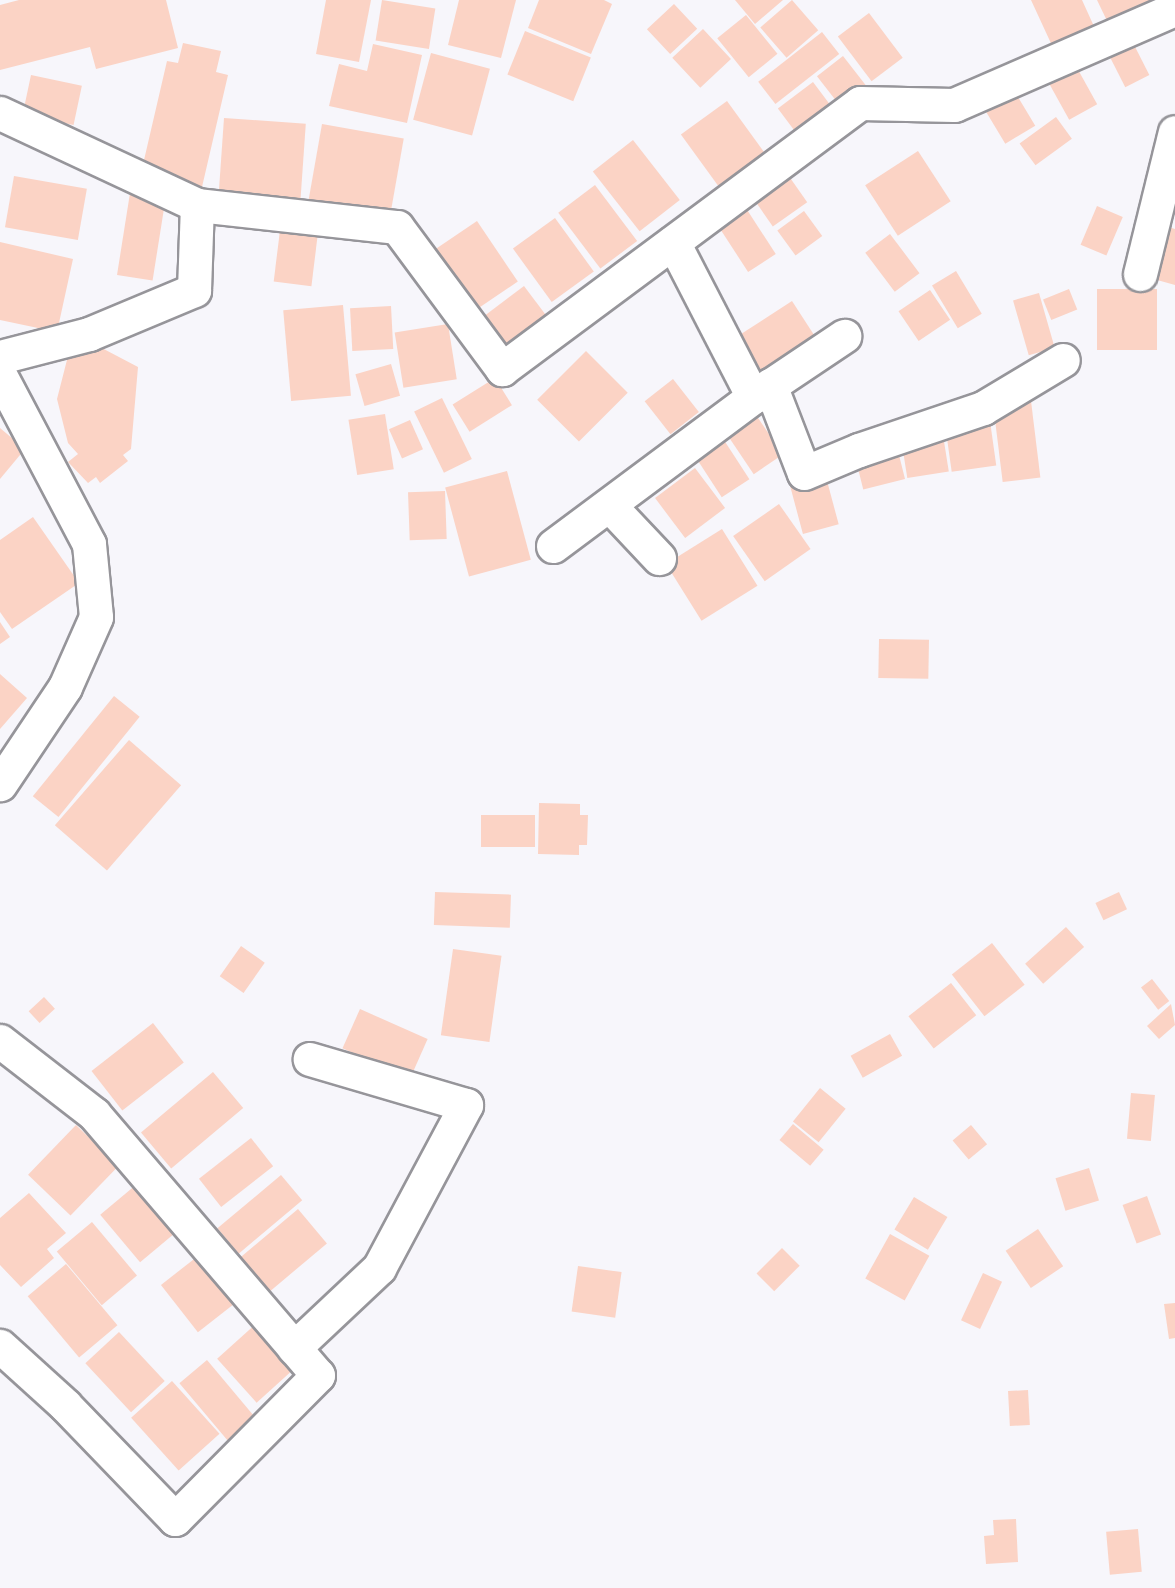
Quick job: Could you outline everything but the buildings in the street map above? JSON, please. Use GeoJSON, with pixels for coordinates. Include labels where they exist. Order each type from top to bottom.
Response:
{"type":"FeatureCollection","features":[{"type":"Feature","properties":{"kind":"street"},"geometry":{"type":"LineString","coordinates":[[0,113],[197,205],[397,227],[502,369],[860,103],[954,105],[1175,9]]}},
{"type":"Feature","properties":{"kind":"street"},"geometry":{"type":"LineString","coordinates":[[1140,273],[1175,132]]}},
{"type":"Feature","properties":{"kind":"street"},"geometry":{"type":"LineString","coordinates":[[0,357],[89,334],[194,291],[197,205]]}},
{"type":"Feature","properties":{"kind":"street"},"geometry":{"type":"LineString","coordinates":[[673,242],[761,391],[804,473],[859,450],[984,408],[1063,360]]}},
{"type":"Feature","properties":{"kind":"street"},"geometry":{"type":"LineString","coordinates":[[553,546],[761,391],[844,336]]}},
{"type":"Feature","properties":{"kind":"street"},"geometry":{"type":"LineString","coordinates":[[0,375],[89,544],[96,617],[65,687],[0,784]]}},
{"type":"Feature","properties":{"kind":"street"},"geometry":{"type":"LineString","coordinates":[[609,504],[659,558]]}},
{"type":"Feature","properties":{"kind":"street"},"geometry":{"type":"LineString","coordinates":[[0,1041],[94,1114],[318,1375],[176,1519],[65,1405],[0,1346]]}},
{"type":"Feature","properties":{"kind":"street"},"geometry":{"type":"LineString","coordinates":[[294,1348],[379,1268],[466,1105],[310,1059]]}}]}
